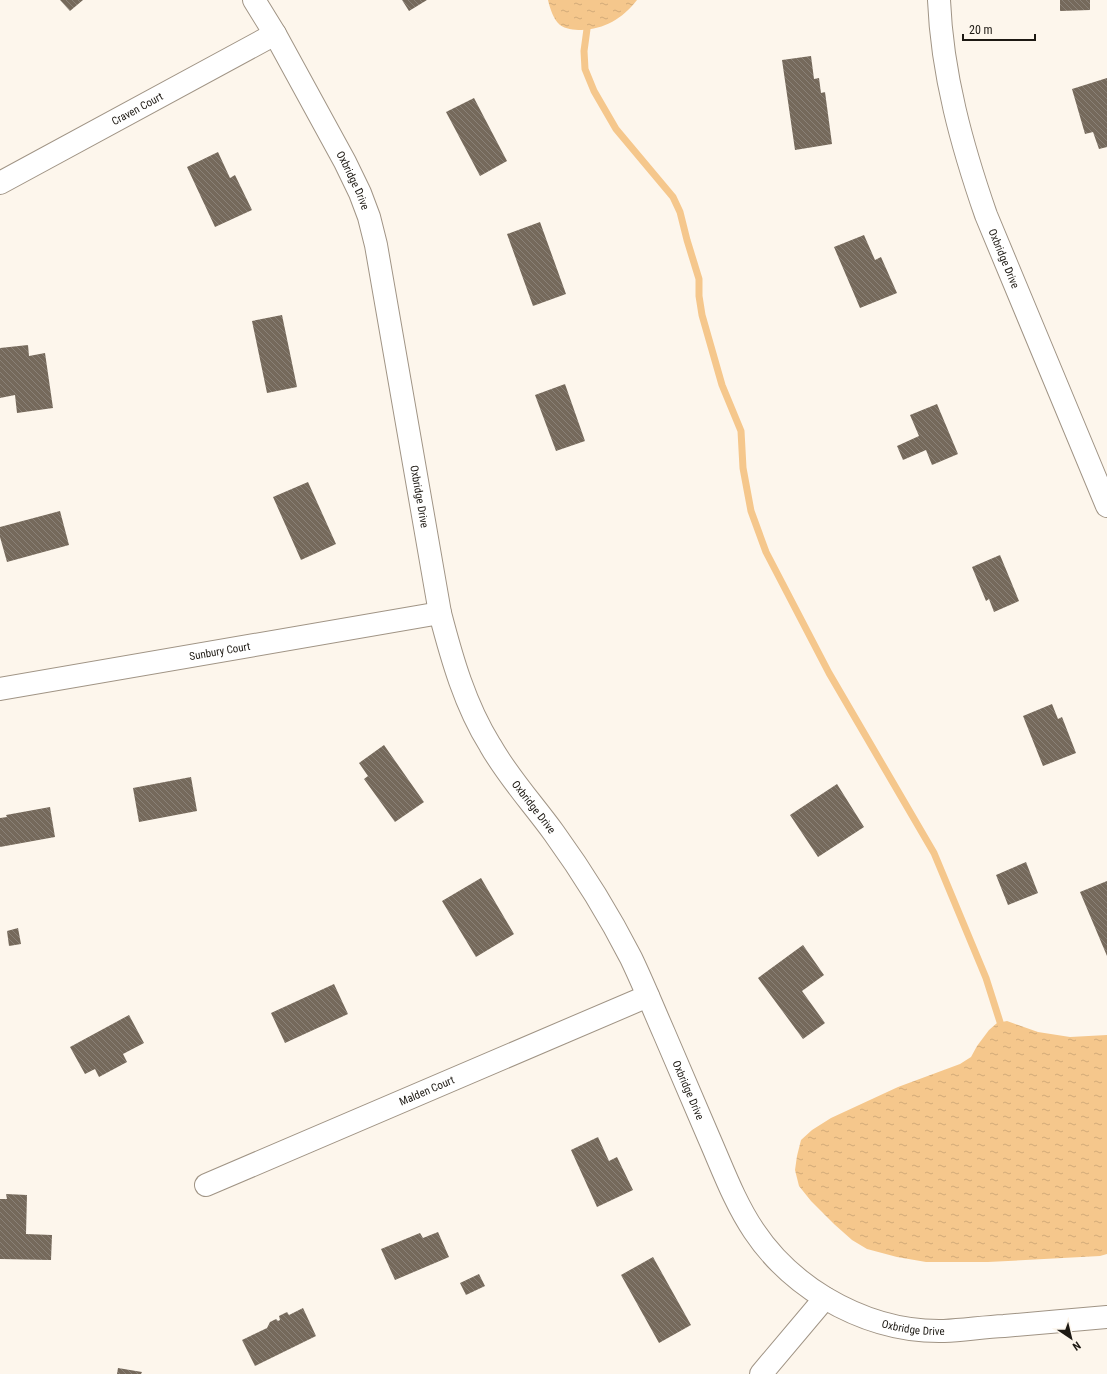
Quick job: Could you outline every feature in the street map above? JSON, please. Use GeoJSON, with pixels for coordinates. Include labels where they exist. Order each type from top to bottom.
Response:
{"type":"FeatureCollection","features":[{"type":"Feature","properties":{"kind":"street","name":"Oxbridge Drive"},"geometry":{"type":"LineString","coordinates":[[254,0],[345,162],[360,193],[369,217],[376,245],[440,613],[456,671],[466,700],[490,746],[509,774],[554,832],[595,894],[632,960],[731,1190],[750,1225],[767,1248],[784,1267],[802,1282],[825,1298],[867,1319],[888,1325],[914,1330],[944,1331],[1107,1317]]}},
{"type":"Feature","properties":{"kind":"street","name":"Oxbridge Drive"},"geometry":{"type":"LineString","coordinates":[[939,0],[939,14],[954,111],[972,174],[986,214],[1107,506]]}},
{"type":"Feature","properties":{"kind":"street","name":"Craven Court"},"geometry":{"type":"LineString","coordinates":[[0,183],[274,34]]}},
{"type":"Feature","properties":{"kind":"street","name":"Sunbury Court"},"geometry":{"type":"LineString","coordinates":[[0,689],[440,613]]}},
{"type":"Feature","properties":{"kind":"street","name":"Malden Court"},"geometry":{"type":"LineString","coordinates":[[206,1185],[648,996]]}},
{"type":"Feature","properties":{"kind":"street"},"geometry":{"type":"LineString","coordinates":[[761,1374],[825,1298]]}},
{"type":"Feature","properties":{"kind":"water"},"geometry":{"type":"Polygon","coordinates":[[[548,0],[637,0],[625,13],[612,22],[598,28],[581,30],[570,29],[560,25],[554,17],[548,0]]]}},
{"type":"Feature","properties":{"kind":"water"},"geometry":{"type":"Polygon","coordinates":[[[1007,1021],[1038,1032],[1070,1037],[1107,1035],[1107,1254],[1100,1256],[988,1262],[926,1262],[897,1257],[867,1249],[852,1240],[811,1201],[799,1186],[795,1170],[801,1140],[812,1130],[831,1118],[898,1087],[960,1064],[971,1057],[989,1030],[997,1023],[1007,1021]]]}},
{"type":"Feature","properties":{"kind":"building"},"geometry":{"type":"Polygon","coordinates":[[[60,0],[83,0],[70,11],[60,0]]]}},
{"type":"Feature","properties":{"kind":"building"},"geometry":{"type":"Polygon","coordinates":[[[402,0],[427,0],[409,11],[402,0]]]}},
{"type":"Feature","properties":{"kind":"building"},"geometry":{"type":"Polygon","coordinates":[[[1060,0],[1090,0],[1090,10],[1060,11],[1060,0]]]}},
{"type":"Feature","properties":{"kind":"building"},"geometry":{"type":"Polygon","coordinates":[[[811,56],[814,79],[819,78],[821,93],[825,92],[832,144],[795,150],[782,60],[811,56]]]}},
{"type":"Feature","properties":{"kind":"building"},"geometry":{"type":"Polygon","coordinates":[[[1107,78],[1107,147],[1099,149],[1093,132],[1085,134],[1072,89],[1107,78]]]}},
{"type":"Feature","properties":{"kind":"building"},"geometry":{"type":"Polygon","coordinates":[[[474,98],[507,161],[480,176],[446,112],[474,98]]]}},
{"type":"Feature","properties":{"kind":"building"},"geometry":{"type":"Polygon","coordinates":[[[218,152],[230,178],[235,175],[252,210],[215,227],[187,167],[218,152]]]}},
{"type":"Feature","properties":{"kind":"building"},"geometry":{"type":"Polygon","coordinates":[[[540,222],[566,294],[533,306],[507,234],[540,222]]]}},
{"type":"Feature","properties":{"kind":"building"},"geometry":{"type":"Polygon","coordinates":[[[864,235],[875,260],[881,257],[897,293],[860,308],[834,247],[864,235]]]}},
{"type":"Feature","properties":{"kind":"building"},"geometry":{"type":"Polygon","coordinates":[[[282,315],[297,387],[267,393],[252,321],[282,315]]]}},
{"type":"Feature","properties":{"kind":"building"},"geometry":{"type":"Polygon","coordinates":[[[28,345],[29,356],[45,353],[53,408],[17,413],[15,395],[0,398],[0,348],[28,345]]]}},
{"type":"Feature","properties":{"kind":"building"},"geometry":{"type":"Polygon","coordinates":[[[565,384],[585,441],[556,451],[535,395],[565,384]]]}},
{"type":"Feature","properties":{"kind":"building"},"geometry":{"type":"Polygon","coordinates":[[[937,404],[958,454],[932,465],[926,450],[903,460],[897,446],[919,436],[910,415],[937,404]]]}},
{"type":"Feature","properties":{"kind":"building"},"geometry":{"type":"Polygon","coordinates":[[[308,482],[336,544],[301,560],[273,497],[308,482]]]}},
{"type":"Feature","properties":{"kind":"building"},"geometry":{"type":"Polygon","coordinates":[[[60,511],[69,545],[7,562],[0,537],[0,527],[60,511]]]}},
{"type":"Feature","properties":{"kind":"building"},"geometry":{"type":"Polygon","coordinates":[[[1000,555],[1019,601],[994,612],[989,599],[986,601],[972,567],[1000,555]]]}},
{"type":"Feature","properties":{"kind":"building"},"geometry":{"type":"Polygon","coordinates":[[[1052,704],[1058,719],[1062,717],[1076,753],[1043,766],[1023,716],[1052,704]]]}},
{"type":"Feature","properties":{"kind":"building"},"geometry":{"type":"Polygon","coordinates":[[[384,745],[424,802],[395,822],[364,779],[368,776],[359,763],[384,745]]]}},
{"type":"Feature","properties":{"kind":"building"},"geometry":{"type":"Polygon","coordinates":[[[191,777],[197,811],[139,822],[133,788],[191,777]]]}},
{"type":"Feature","properties":{"kind":"building"},"geometry":{"type":"Polygon","coordinates":[[[837,784],[864,827],[818,857],[790,815],[837,784]]]}},
{"type":"Feature","properties":{"kind":"building"},"geometry":{"type":"Polygon","coordinates":[[[50,807],[55,837],[0,847],[0,818],[7,817],[6,815],[50,807]]]}},
{"type":"Feature","properties":{"kind":"building"},"geometry":{"type":"Polygon","coordinates":[[[1026,862],[1038,893],[1008,905],[996,875],[1026,862]]]}},
{"type":"Feature","properties":{"kind":"building"},"geometry":{"type":"Polygon","coordinates":[[[481,878],[514,934],[476,957],[442,901],[481,878]]]}},
{"type":"Feature","properties":{"kind":"building"},"geometry":{"type":"Polygon","coordinates":[[[1107,881],[1107,956],[1080,892],[1107,881]]]}},
{"type":"Feature","properties":{"kind":"building"},"geometry":{"type":"Polygon","coordinates":[[[18,928],[21,944],[9,946],[7,931],[18,928]]]}},
{"type":"Feature","properties":{"kind":"building"},"geometry":{"type":"Polygon","coordinates":[[[803,945],[824,975],[802,991],[825,1023],[803,1039],[758,978],[803,945]]]}},
{"type":"Feature","properties":{"kind":"building"},"geometry":{"type":"Polygon","coordinates":[[[334,984],[348,1014],[285,1043],[271,1013],[334,984]]]}},
{"type":"Feature","properties":{"kind":"building"},"geometry":{"type":"Polygon","coordinates":[[[129,1015],[144,1043],[123,1054],[127,1062],[99,1077],[95,1069],[85,1074],[70,1047],[129,1015]]]}},
{"type":"Feature","properties":{"kind":"building"},"geometry":{"type":"Polygon","coordinates":[[[598,1137],[609,1161],[617,1157],[633,1190],[597,1207],[571,1150],[598,1137]]]}},
{"type":"Feature","properties":{"kind":"building"},"geometry":{"type":"Polygon","coordinates":[[[6,1194],[27,1195],[26,1234],[52,1235],[51,1260],[0,1259],[0,1199],[7,1199],[6,1194]]]}},
{"type":"Feature","properties":{"kind":"building"},"geometry":{"type":"Polygon","coordinates":[[[438,1232],[449,1257],[395,1280],[381,1249],[420,1233],[423,1238],[438,1232]]]}},
{"type":"Feature","properties":{"kind":"building"},"geometry":{"type":"Polygon","coordinates":[[[653,1257],[691,1325],[659,1343],[621,1275],[653,1257]]]}},
{"type":"Feature","properties":{"kind":"building"},"geometry":{"type":"Polygon","coordinates":[[[479,1274],[485,1286],[466,1295],[460,1283],[479,1274]]]}},
{"type":"Feature","properties":{"kind":"building"},"geometry":{"type":"Polygon","coordinates":[[[303,1308],[316,1336],[255,1366],[242,1340],[267,1328],[270,1322],[276,1319],[278,1321],[280,1320],[279,1316],[287,1312],[289,1315],[303,1308]]]}},
{"type":"Feature","properties":{"kind":"building"},"geometry":{"type":"Polygon","coordinates":[[[118,1368],[142,1372],[141,1374],[117,1374],[118,1368]]]}},
{"type":"Feature","properties":{"kind":"waterway"},"geometry":{"type":"LineString","coordinates":[[587,29],[584,51],[585,69],[594,91],[616,129],[673,197],[680,212],[699,279],[699,296],[702,315],[722,385],[741,431],[743,468],[751,511],[766,552],[829,673],[934,853],[986,978],[1000,1022]]}}]}
